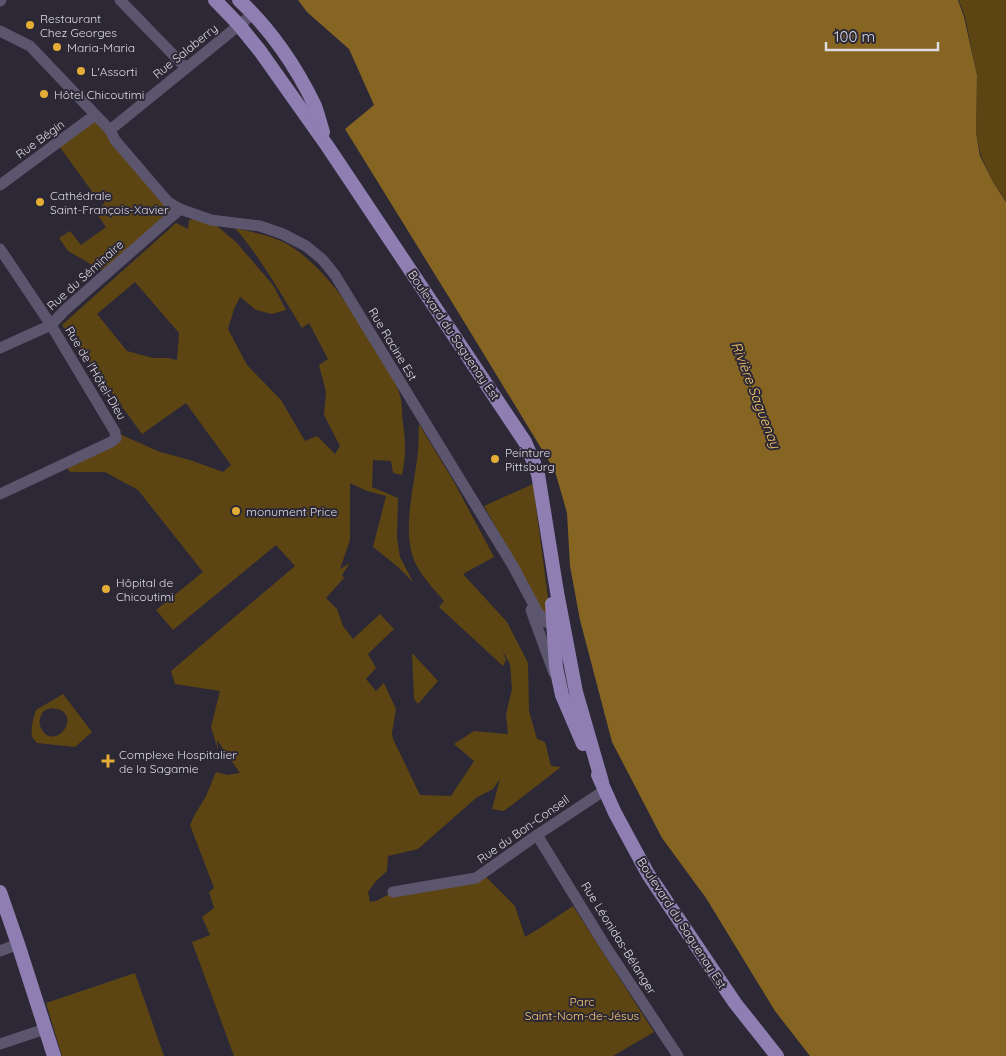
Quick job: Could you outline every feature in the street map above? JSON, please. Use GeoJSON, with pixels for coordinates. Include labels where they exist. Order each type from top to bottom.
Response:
{"type":"FeatureCollection","features":[{"type":"Feature","properties":{"kind":"main road","name":"Boulevard du Saguenay Est"},"geometry":{"type":"LineString","coordinates":[[215,0],[240,24],[328,147],[525,442],[538,474],[576,692],[603,786]]}},
{"type":"Feature","properties":{"kind":"main road","name":"Boulevard du Saguenay Est"},"geometry":{"type":"LineString","coordinates":[[239,0],[254,13],[294,67],[315,107],[328,147]]}},
{"type":"Feature","properties":{"kind":"main road","name":"Boulevard du Saguenay Est"},"geometry":{"type":"LineString","coordinates":[[548,536],[556,667],[562,695],[581,739],[615,813],[648,874],[735,1003],[777,1056]]}},
{"type":"Feature","properties":{"kind":"main road"},"geometry":{"type":"LineString","coordinates":[[0,892],[54,1056]]}},
{"type":"Feature","properties":{"kind":"street"},"geometry":{"type":"LineString","coordinates":[[120,0],[186,68]]}},
{"type":"Feature","properties":{"kind":"street","name":"Rue Salaberry"},"geometry":{"type":"LineString","coordinates":[[110,130],[254,13]]}},
{"type":"Feature","properties":{"kind":"street","name":"Rue Racine Est"},"geometry":{"type":"LineString","coordinates":[[0,31],[30,46],[110,130],[115,140],[168,202],[180,209],[211,220],[260,226],[283,234],[306,246],[322,259],[335,275],[544,621],[559,629],[565,635]]}},
{"type":"Feature","properties":{"kind":"street","name":"Rue Bégin"},"geometry":{"type":"LineString","coordinates":[[0,185],[95,115]]}},
{"type":"Feature","properties":{"kind":"street","name":"Rue du Séminaire"},"geometry":{"type":"LineString","coordinates":[[0,348],[51,325],[65,310],[180,209]]}},
{"type":"Feature","properties":{"kind":"street","name":"Rue de l'Hôtel-Dieu"},"geometry":{"type":"LineString","coordinates":[[0,249],[51,325],[115,432],[116,438],[0,494]]}},
{"type":"Feature","properties":{"kind":"street","name":"Rue Racine Est"},"geometry":{"type":"LineString","coordinates":[[518,576],[562,695]]}},
{"type":"Feature","properties":{"kind":"street","name":"Rue du Bon-Conseil"},"geometry":{"type":"LineString","coordinates":[[393,892],[476,878],[603,786]]}},
{"type":"Feature","properties":{"kind":"street","name":"Rue Léonidas-Bélanger"},"geometry":{"type":"LineString","coordinates":[[537,835],[604,944],[678,1056]]}},
{"type":"Feature","properties":{"kind":"street"},"geometry":{"type":"LineString","coordinates":[[0,951],[18,944]]}},
{"type":"Feature","properties":{"kind":"street"},"geometry":{"type":"LineString","coordinates":[[0,1044],[44,1029]]}},
{"type":"Feature","properties":{"kind":"green space"},"geometry":{"type":"Polygon","coordinates":[[[959,0],[1006,0],[1006,201],[993,182],[981,156],[976,132],[977,75],[965,17],[959,0]]]}},
{"type":"Feature","properties":{"kind":"green space"},"geometry":{"type":"Polygon","coordinates":[[[95,115],[180,209],[106,273],[68,251],[59,238],[70,231],[81,245],[106,227],[95,211],[105,203],[96,197],[57,143],[95,115]]]}},
{"type":"Feature","properties":{"kind":"green space","name":"Parc Saint-Nom-de-Jésus"},"geometry":{"type":"Polygon","coordinates":[[[189,220],[212,222],[236,242],[273,285],[286,310],[272,314],[256,310],[240,297],[228,329],[247,365],[281,400],[305,441],[317,436],[335,454],[340,446],[324,415],[326,392],[319,365],[328,359],[309,323],[302,328],[262,264],[235,228],[280,240],[306,257],[330,281],[350,308],[396,384],[402,403],[405,445],[402,475],[393,473],[391,461],[373,460],[372,487],[398,498],[397,538],[400,557],[413,582],[373,547],[386,496],[367,491],[350,483],[350,540],[340,569],[350,563],[342,575],[344,578],[326,598],[337,609],[343,626],[353,639],[380,614],[394,629],[368,654],[376,668],[366,679],[376,691],[384,683],[396,709],[392,733],[393,739],[420,795],[451,796],[474,761],[454,744],[474,731],[508,734],[506,714],[512,689],[510,664],[502,650],[506,660],[503,666],[439,607],[444,601],[427,581],[412,555],[409,526],[418,451],[419,424],[454,482],[494,557],[463,574],[507,622],[528,663],[529,711],[537,739],[545,742],[551,766],[561,767],[504,811],[492,809],[500,779],[493,789],[476,798],[418,849],[388,856],[387,871],[368,892],[370,902],[393,892],[483,874],[515,906],[525,937],[573,906],[654,1032],[613,1056],[234,1056],[192,942],[210,935],[202,917],[214,908],[209,892],[214,888],[190,825],[206,796],[216,772],[227,775],[240,773],[217,740],[218,750],[211,727],[220,691],[175,684],[171,671],[295,566],[276,545],[173,630],[156,610],[203,572],[138,490],[105,472],[70,472],[64,464],[111,442],[115,432],[160,452],[223,472],[231,465],[186,403],[142,434],[62,325],[176,223],[188,229],[189,220]],[[135,282],[97,314],[127,351],[153,358],[177,360],[179,333],[135,282]]]}},
{"type":"Feature","properties":{"kind":"green space"},"geometry":{"type":"Polygon","coordinates":[[[533,484],[548,598],[547,617],[484,506],[533,484]]]}},
{"type":"Feature","properties":{"kind":"green space"},"geometry":{"type":"Polygon","coordinates":[[[412,653],[438,681],[418,704],[414,699],[412,653]]]}},
{"type":"Feature","properties":{"kind":"green space"},"geometry":{"type":"Polygon","coordinates":[[[63,694],[92,732],[75,747],[37,743],[32,733],[32,723],[36,710],[63,694]],[[53,708],[45,710],[40,721],[41,728],[51,737],[57,736],[62,732],[66,727],[67,721],[66,715],[61,710],[53,708]]]}},
{"type":"Feature","properties":{"kind":"green space"},"geometry":{"type":"Polygon","coordinates":[[[135,973],[164,1056],[62,1056],[46,1003],[135,973]]]}},
{"type":"Feature","properties":{"kind":"water","name":"Rivière Saguenay"},"geometry":{"type":"Polygon","coordinates":[[[298,0],[958,0],[964,17],[977,75],[976,132],[980,156],[1006,202],[1006,1056],[810,1056],[775,1011],[706,898],[662,838],[612,742],[580,620],[570,566],[567,513],[555,471],[345,129],[374,105],[349,49],[307,12],[298,0]]]}},
{"type":"Feature","properties":{"kind":"place","name":"Restaurant Chez Georges"},"geometry":{"type":"Point","coordinates":[30,25]}},
{"type":"Feature","properties":{"kind":"place","name":"Maria-Maria"},"geometry":{"type":"Point","coordinates":[57,47]}},
{"type":"Feature","properties":{"kind":"place","name":"L'Assorti"},"geometry":{"type":"Point","coordinates":[81,71]}},
{"type":"Feature","properties":{"kind":"place","name":"Hôtel Chicoutimi"},"geometry":{"type":"Point","coordinates":[44,94]}},
{"type":"Feature","properties":{"kind":"place","name":"Cathédrale Saint-François-Xavier"},"geometry":{"type":"Point","coordinates":[40,202]}},
{"type":"Feature","properties":{"kind":"place","name":"Peinture Pittsburg"},"geometry":{"type":"Point","coordinates":[495,459]}},
{"type":"Feature","properties":{"kind":"place","name":"monument Price"},"geometry":{"type":"Point","coordinates":[236,511]}},
{"type":"Feature","properties":{"kind":"place","name":"Hôpital de Chicoutimi"},"geometry":{"type":"Point","coordinates":[106,589]}},
{"type":"Feature","properties":{"kind":"place","name":"Complexe Hospitalier de la Sagamie"},"geometry":{"type":"Point","coordinates":[108,761]}}]}
